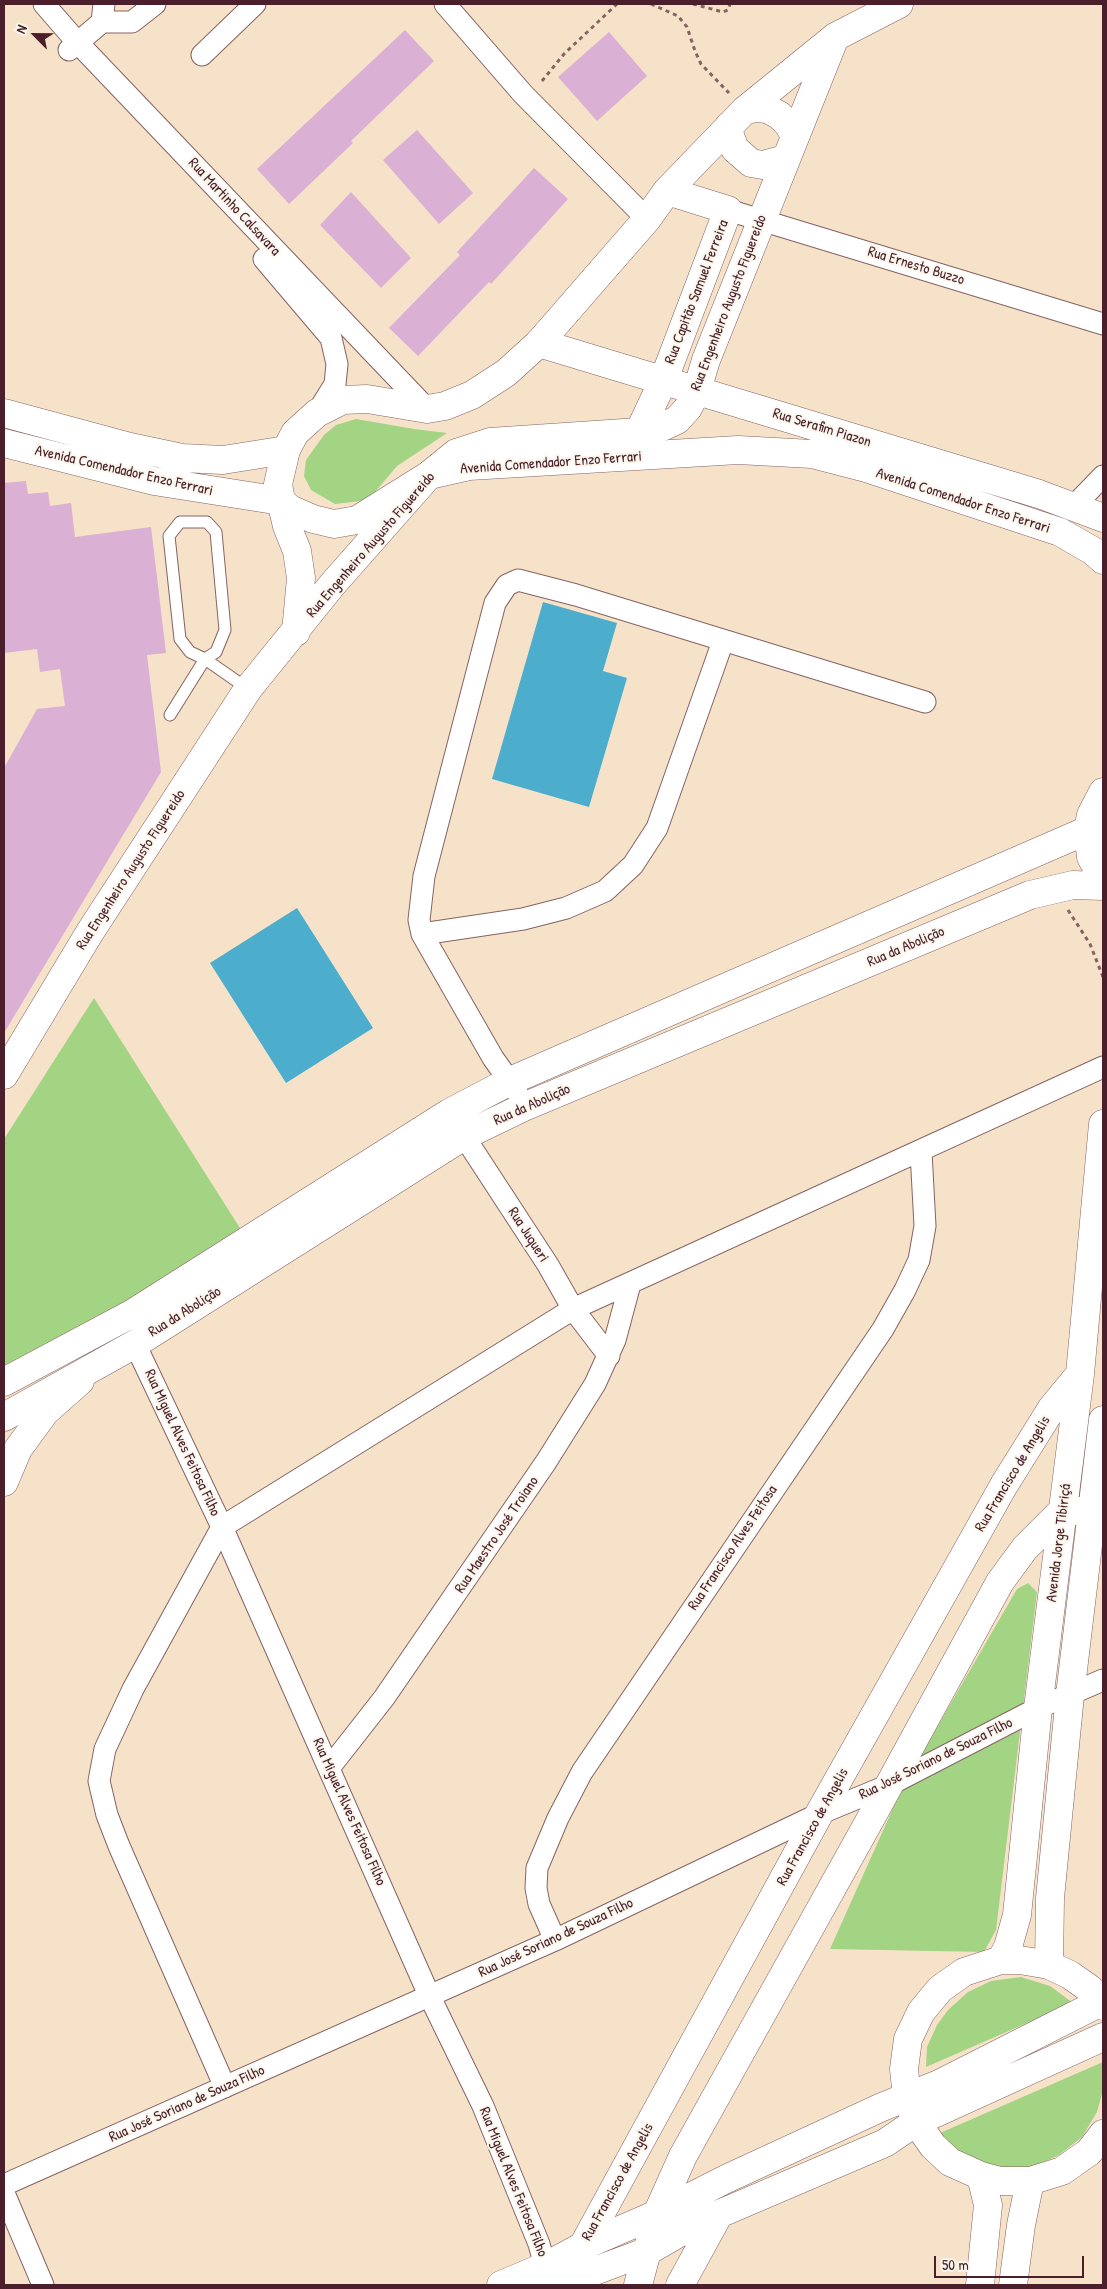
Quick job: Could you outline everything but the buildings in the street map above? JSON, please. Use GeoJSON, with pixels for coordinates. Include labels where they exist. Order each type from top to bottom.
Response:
{"type":"FeatureCollection","features":[{"type":"Feature","properties":{"kind":"main road"},"geometry":{"type":"LineString","coordinates":[[296,632],[301,578],[297,551],[287,526],[278,484],[286,450],[295,433],[317,413],[343,400],[367,398],[427,409],[444,406],[472,395],[506,374],[539,343],[667,192],[737,118],[834,37],[899,4]]}},
{"type":"Feature","properties":{"kind":"main road","name":"Rua Engenheiro Augusto Figuereido"},"geometry":{"type":"LineString","coordinates":[[4,1075],[90,932],[248,689],[361,552],[429,475],[456,453],[490,442],[639,432],[662,427],[677,420],[688,408],[698,390],[706,360],[834,37]]}},
{"type":"Feature","properties":{"kind":"main road"},"geometry":{"type":"LineString","coordinates":[[762,108],[779,115],[788,124],[790,148],[763,165],[751,163],[735,149],[730,136],[737,118],[762,108]]}},
{"type":"Feature","properties":{"kind":"main road","name":"Rua Capitão Samuel Ferreira"},"geometry":{"type":"LineString","coordinates":[[639,432],[664,379],[728,210],[667,192]]}},
{"type":"Feature","properties":{"kind":"main road","name":"Rua Serafim Piazon"},"geometry":{"type":"LineString","coordinates":[[539,343],[664,379],[1039,494],[1103,518]]}},
{"type":"Feature","properties":{"kind":"main road","name":"Avenida Comendador Enzo Ferrari"},"geometry":{"type":"LineString","coordinates":[[4,413],[130,447],[182,458],[223,460],[286,450]]}},
{"type":"Feature","properties":{"kind":"main road","name":"Avenida Comendador Enzo Ferrari"},"geometry":{"type":"LineString","coordinates":[[4,443],[154,481],[281,501],[290,509],[313,519],[334,524],[357,520],[429,475],[469,466],[738,450],[812,454],[866,468],[1060,532],[1093,551],[1103,560]]}},
{"type":"Feature","properties":{"kind":"main road"},"geometry":{"type":"LineString","coordinates":[[1103,792],[1091,815],[1088,830],[1091,857],[1103,879]]}},
{"type":"Feature","properties":{"kind":"main road","name":"Rua da Abolição"},"geometry":{"type":"LineString","coordinates":[[4,1382],[133,1313],[449,1113],[510,1081],[1088,830]]}},
{"type":"Feature","properties":{"kind":"main road","name":"Rua da Abolição"},"geometry":{"type":"LineString","coordinates":[[4,1417],[135,1344],[464,1136],[526,1106],[1030,895],[1073,885],[1103,886]]}},
{"type":"Feature","properties":{"kind":"main road","name":"Avenida Jorge Tibiriçá"},"geometry":{"type":"LineString","coordinates":[[1001,1960],[1014,1929],[1017,1915],[1038,1708],[1080,1374],[1103,1124]]}},
{"type":"Feature","properties":{"kind":"main road"},"geometry":{"type":"LineString","coordinates":[[4,1482],[18,1450],[46,1412],[103,1362]]}},
{"type":"Feature","properties":{"kind":"main road","name":"Rua Francisco de Angelis"},"geometry":{"type":"LineString","coordinates":[[552,2281],[583,2246],[820,1814],[1004,1485],[1052,1408],[1080,1374]]}},
{"type":"Feature","properties":{"kind":"main road","name":"Avenida Jorge Tibiriçá"},"geometry":{"type":"LineString","coordinates":[[1048,1965],[1050,1898],[1070,1694],[1103,1420]]}},
{"type":"Feature","properties":{"kind":"main road"},"geometry":{"type":"LineString","coordinates":[[638,2285],[657,2214],[683,2156],[1000,1582],[1025,1548],[1062,1511],[1092,1511]]}},
{"type":"Feature","properties":{"kind":"main road"},"geometry":{"type":"LineString","coordinates":[[1000,1582],[1018,1574],[1042,1576],[1054,1581]]}},
{"type":"Feature","properties":{"kind":"main road"},"geometry":{"type":"LineString","coordinates":[[751,1942],[778,1962],[783,1976]]}},
{"type":"Feature","properties":{"kind":"main road"},"geometry":{"type":"LineString","coordinates":[[583,2246],[657,2214],[726,2179],[907,2097],[938,2084],[1103,2003],[1090,1989],[1070,1975],[1048,1965],[1020,1960],[1001,1960],[964,1972],[940,1989],[920,2012],[908,2039],[904,2069],[907,2097],[916,2122],[933,2146],[950,2162],[981,2176],[1000,2181],[1030,2181],[1062,2171],[1090,2152],[1103,2134]]}},
{"type":"Feature","properties":{"kind":"main road"},"geometry":{"type":"LineString","coordinates":[[501,2285],[552,2281],[648,2251],[719,2214],[886,2143],[916,2122],[1103,2037]]}},
{"type":"Feature","properties":{"kind":"main road"},"geometry":{"type":"LineString","coordinates":[[683,2156],[695,2168],[708,2176],[726,2179]]}},
{"type":"Feature","properties":{"kind":"main road"},"geometry":{"type":"LineString","coordinates":[[980,2285],[988,2205],[981,2176]]}},
{"type":"Feature","properties":{"kind":"main road"},"geometry":{"type":"LineString","coordinates":[[1013,2285],[1021,2225],[1030,2181]]}},
{"type":"Feature","properties":{"kind":"main road"},"geometry":{"type":"LineString","coordinates":[[680,2285],[719,2214]]}},
{"type":"Feature","properties":{"kind":"street","name":"Rua Martinho Calsavara"},"geometry":{"type":"LineString","coordinates":[[27,4],[73,46],[427,409]]}},
{"type":"Feature","properties":{"kind":"street","name":"Rua Martinho Calsavara"},"geometry":{"type":"LineString","coordinates":[[44,4],[73,46],[280,277],[331,338],[337,364],[335,384],[317,413]]}},
{"type":"Feature","properties":{"kind":"street"},"geometry":{"type":"LineString","coordinates":[[73,46],[103,13],[132,22],[154,4]]}},
{"type":"Feature","properties":{"kind":"street"},"geometry":{"type":"LineString","coordinates":[[202,55],[255,4]]}},
{"type":"Feature","properties":{"kind":"street"},"geometry":{"type":"LineString","coordinates":[[445,4],[523,94],[646,219]]}},
{"type":"Feature","properties":{"kind":"street","name":"Rua Ernesto Buzzo"},"geometry":{"type":"LineString","coordinates":[[728,210],[1103,324]]}},
{"type":"Feature","properties":{"kind":"street"},"geometry":{"type":"LineString","coordinates":[[1074,506],[1103,476]]}},
{"type":"Feature","properties":{"kind":"street"},"geometry":{"type":"LineString","coordinates":[[526,1106],[493,1058],[422,934],[419,920],[424,876],[495,603],[507,584],[518,580],[528,582],[925,702]]}},
{"type":"Feature","properties":{"kind":"street"},"geometry":{"type":"LineString","coordinates":[[422,934],[523,919],[566,908],[605,891],[632,865],[657,828],[723,641]]}},
{"type":"Feature","properties":{"kind":"street"},"geometry":{"type":"LineString","coordinates":[[224,2087],[106,1815],[99,1781],[105,1749],[133,1689],[222,1527],[573,1309],[921,1152],[1103,1067]]}},
{"type":"Feature","properties":{"kind":"street","name":"Rua Juqueri"},"geometry":{"type":"LineString","coordinates":[[449,1113],[548,1265],[573,1309],[609,1356]]}},
{"type":"Feature","properties":{"kind":"street","name":"Rua Francisco Alves Feitosa"},"geometry":{"type":"LineString","coordinates":[[555,1940],[539,1904],[536,1888],[537,1868],[558,1818],[582,1772],[883,1329],[906,1290],[919,1260],[925,1226],[921,1152]]}},
{"type":"Feature","properties":{"kind":"street","name":"Rua Maestro José Troiano"},"geometry":{"type":"LineString","coordinates":[[330,1767],[384,1698],[546,1462],[595,1384],[609,1356],[630,1284]]}},
{"type":"Feature","properties":{"kind":"street","name":"Rua Miguel Alves Feitosa Filho"},"geometry":{"type":"LineString","coordinates":[[135,1344],[222,1527],[330,1767],[429,1995],[483,2106],[552,2281]]}},
{"type":"Feature","properties":{"kind":"street","name":"Rua José Soriano de Souza Filho"},"geometry":{"type":"LineString","coordinates":[[4,2185],[555,1940],[820,1814],[889,1785],[1038,1708],[1103,1680]]}},
{"type":"Feature","properties":{"kind":"street"},"geometry":{"type":"LineString","coordinates":[[4,2193],[43,2285]]}},
{"type":"Feature","properties":{"kind":"lane"},"geometry":{"type":"LineString","coordinates":[[170,715],[205,659],[216,652],[225,630],[216,532],[207,522],[180,522],[169,536],[180,639],[190,652],[205,659],[248,689]]}},
{"type":"Feature","properties":{"kind":"path"},"geometry":{"type":"LineString","coordinates":[[542,82],[564,54],[617,4]]}},
{"type":"Feature","properties":{"kind":"path"},"geometry":{"type":"LineString","coordinates":[[651,4],[678,16],[687,27],[701,64],[737,118]]}},
{"type":"Feature","properties":{"kind":"path"},"geometry":{"type":"LineString","coordinates":[[692,4],[723,12],[728,10],[730,4]]}},
{"type":"Feature","properties":{"kind":"path"},"geometry":{"type":"LineString","coordinates":[[1055,888],[1090,944],[1103,977]]}},
{"type":"Feature","properties":{"kind":"green space"},"geometry":{"type":"Polygon","coordinates":[[[356,419],[447,433],[397,466],[375,492],[361,501],[335,504],[311,490],[304,476],[306,460],[324,435],[336,425],[356,419]]]}},
{"type":"Feature","properties":{"kind":"green space"},"geometry":{"type":"Polygon","coordinates":[[[94,998],[245,1236],[4,1376],[4,1139],[94,998]]]}},
{"type":"Feature","properties":{"kind":"green space"},"geometry":{"type":"Polygon","coordinates":[[[1028,1583],[1037,1592],[996,1930],[984,1952],[830,1949],[903,1786],[1017,1589],[1028,1583]]]}},
{"type":"Feature","properties":{"kind":"green space"},"geometry":{"type":"Polygon","coordinates":[[[1021,1977],[1050,1986],[1073,2003],[926,2067],[927,2047],[937,2025],[948,2010],[968,1992],[991,1981],[1021,1977]]]}},
{"type":"Feature","properties":{"kind":"green space"},"geometry":{"type":"Polygon","coordinates":[[[1103,2062],[1103,2090],[1097,2112],[1082,2137],[1059,2155],[1033,2167],[1004,2169],[976,2162],[952,2147],[940,2133],[1103,2062]]]}},
{"type":"Feature","properties":{"kind":"water"},"geometry":{"type":"Polygon","coordinates":[[[543,602],[617,623],[603,671],[627,678],[589,807],[492,779],[543,602]]]}},
{"type":"Feature","properties":{"kind":"water"},"geometry":{"type":"Polygon","coordinates":[[[297,908],[373,1028],[286,1083],[210,963],[297,908]]]}}]}
